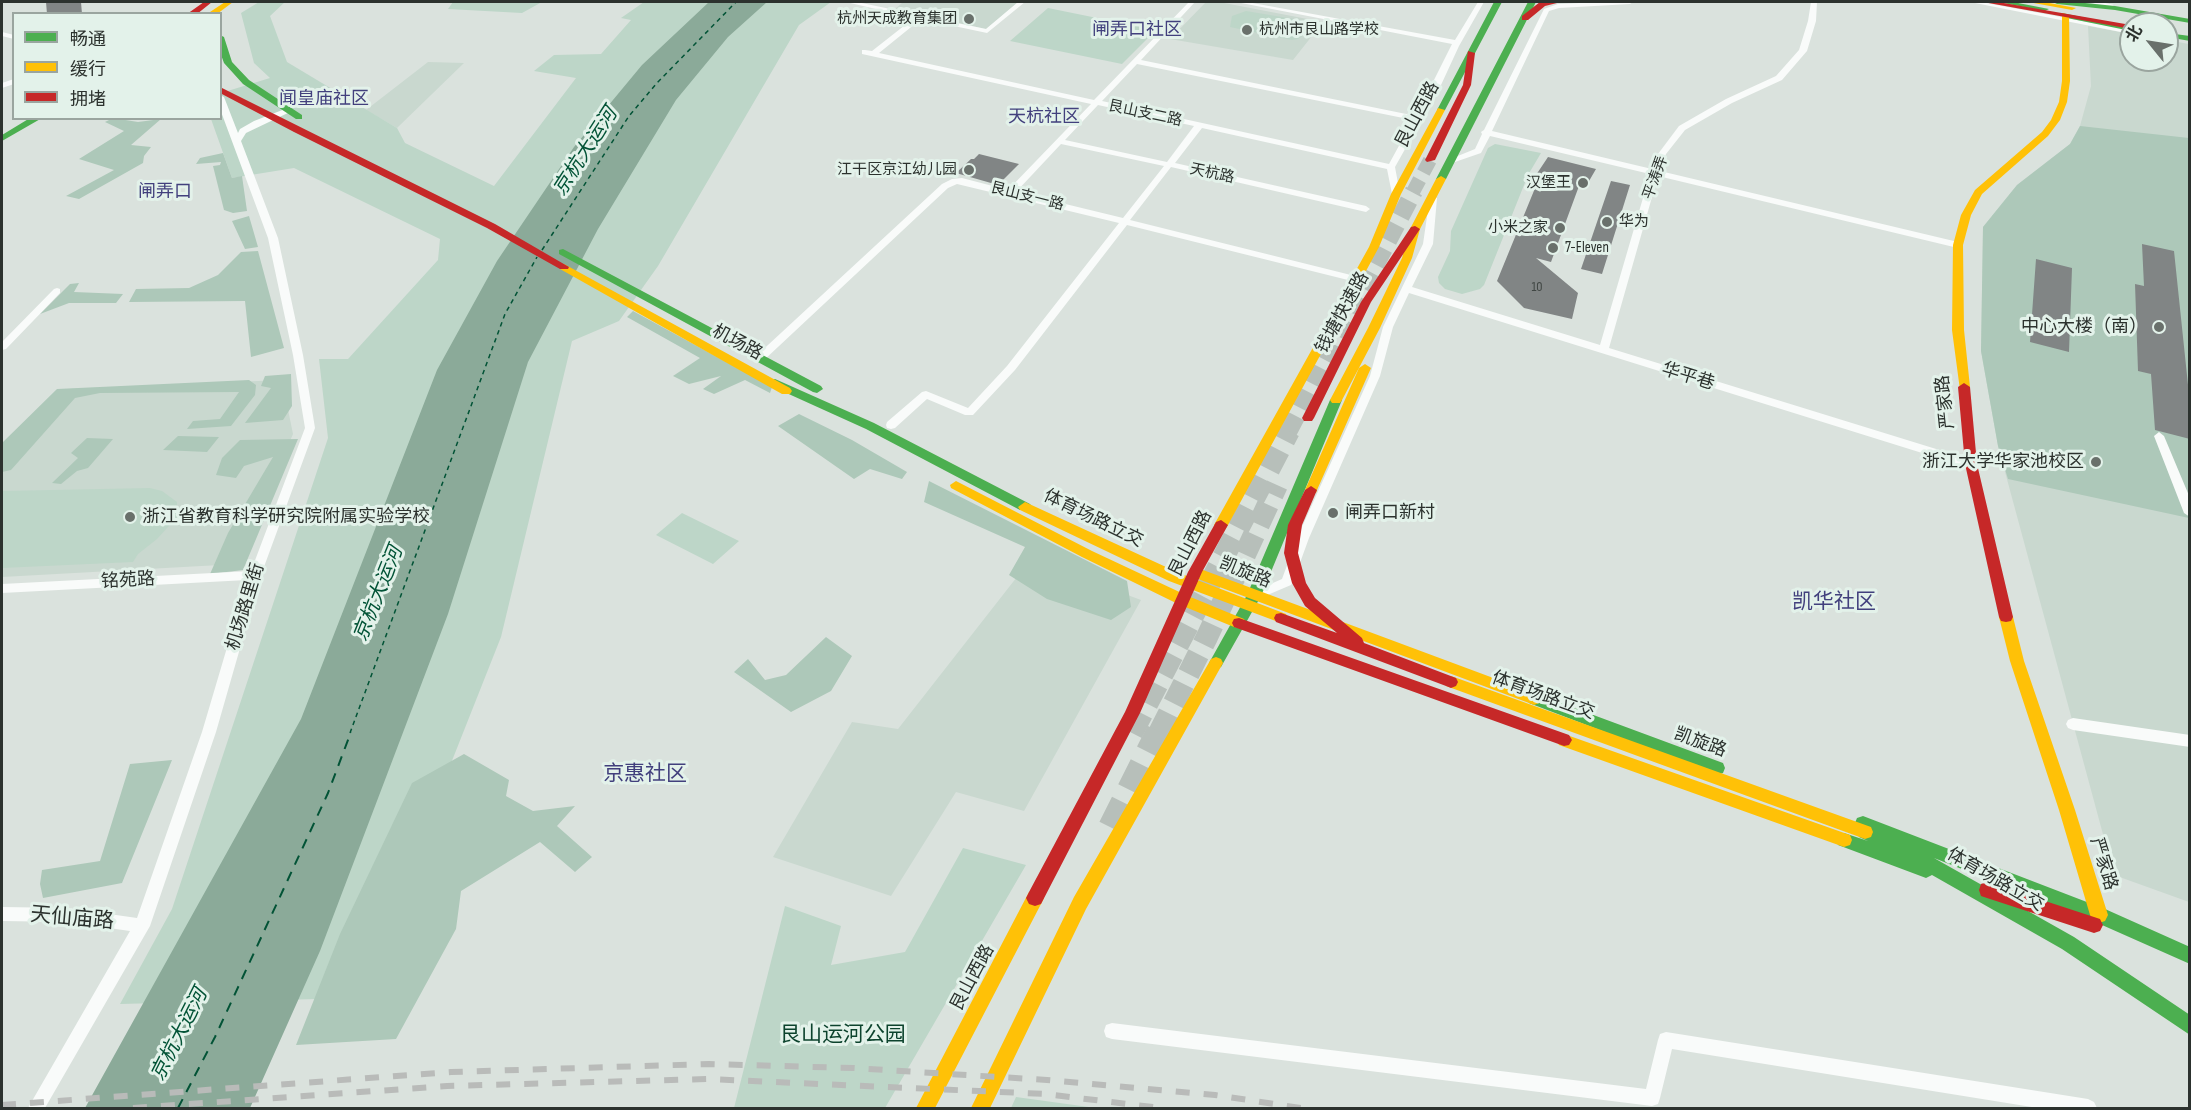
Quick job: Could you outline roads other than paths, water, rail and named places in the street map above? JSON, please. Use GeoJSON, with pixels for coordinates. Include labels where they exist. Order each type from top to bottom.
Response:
{"type":"FeatureCollection","features":[{"type":"Feature","properties":{"kind":"main road"},"geometry":{"type":"LineString","coordinates":[[193,10],[211,8],[229,2]]}},
{"type":"Feature","properties":{"kind":"main road","name":"艮山西路"},"geometry":{"type":"LineString","coordinates":[[925,1108],[1132,713],[1195,572],[1374,247],[1396,194],[1498,2]]}},
{"type":"Feature","properties":{"kind":"main road"},"geometry":{"type":"LineString","coordinates":[[980,1108],[1080,903],[1254,596],[1338,396],[1407,258],[1415,229],[1532,2]]}},
{"type":"Feature","properties":{"kind":"main road"},"geometry":{"type":"LineString","coordinates":[[1523,19],[1543,4],[1557,2]]}},
{"type":"Feature","properties":{"kind":"main road"},"geometry":{"type":"LineString","coordinates":[[1988,2],[2119,26]]}},
{"type":"Feature","properties":{"kind":"main road"},"geometry":{"type":"LineString","coordinates":[[2002,2],[2119,26]]}},
{"type":"Feature","properties":{"kind":"main road"},"geometry":{"type":"LineString","coordinates":[[2032,2],[2119,17]]}},
{"type":"Feature","properties":{"kind":"main road"},"geometry":{"type":"LineString","coordinates":[[2056,2],[2189,30]]}},
{"type":"Feature","properties":{"kind":"main road","name":"严家路"},"geometry":{"type":"LineString","coordinates":[[2065,18],[2066,81],[2063,102],[2055,120],[2045,134],[1978,192],[1966,215],[1958,245],[1959,359],[1971,464],[2017,661],[2067,810],[2099,915]]}},
{"type":"Feature","properties":{"kind":"main road","name":"机场路"},"geometry":{"type":"LineString","coordinates":[[222,44],[228,63],[246,82],[288,111],[496,222],[598,288],[775,383],[824,418],[1086,554],[1239,623]]}},
{"type":"Feature","properties":{"kind":"main road"},"geometry":{"type":"LineString","coordinates":[[1430,159],[1467,85],[1471,53]]}},
{"type":"Feature","properties":{"kind":"main road","name":"机场路"},"geometry":{"type":"LineString","coordinates":[[222,90],[272,117],[613,279],[762,361],[1095,526],[1195,572]]}},
{"type":"Feature","properties":{"kind":"main road"},"geometry":{"type":"LineString","coordinates":[[2,138],[34,120]]}},
{"type":"Feature","properties":{"kind":"main road","name":"钱塘快速路"},"geometry":{"type":"LineString","coordinates":[[1308,418],[1366,302],[1415,229]]}},
{"type":"Feature","properties":{"kind":"main road"},"geometry":{"type":"LineString","coordinates":[[1371,653],[1310,602],[1299,583],[1291,553],[1295,525],[1365,372],[1374,328]]}},
{"type":"Feature","properties":{"kind":"main road","name":"体育场路立交"},"geometry":{"type":"LineString","coordinates":[[762,361],[870,426]]}},
{"type":"Feature","properties":{"kind":"main road","name":"体育场路立交"},"geometry":{"type":"LineString","coordinates":[[775,383],[870,426],[1047,518],[1145,564],[1371,653],[1850,825],[1913,855],[2058,938],[2190,1026]]}},
{"type":"Feature","properties":{"kind":"main road","name":"凯旋路"},"geometry":{"type":"LineString","coordinates":[[1195,572],[1906,839],[2099,915],[2190,956]]}},
{"type":"Feature","properties":{"kind":"main road","name":"凯旋路"},"geometry":{"type":"LineString","coordinates":[[1239,623],[1884,856],[2190,956]]}},
{"type":"Feature","properties":{"kind":"street"},"geometry":{"type":"LineString","coordinates":[[849,2],[874,4],[987,31],[1022,2]]}},
{"type":"Feature","properties":{"kind":"street"},"geometry":{"type":"LineString","coordinates":[[1010,193],[1093,103],[1192,2]]}},
{"type":"Feature","properties":{"kind":"street"},"geometry":{"type":"LineString","coordinates":[[1239,2],[1457,43]]}},
{"type":"Feature","properties":{"kind":"street"},"geometry":{"type":"LineString","coordinates":[[1396,194],[1391,167],[1481,2]]}},
{"type":"Feature","properties":{"kind":"street"},"geometry":{"type":"LineString","coordinates":[[1452,160],[1478,150],[1546,10],[1558,6],[1630,2]]}},
{"type":"Feature","properties":{"kind":"street","name":"平涛弄"},"geometry":{"type":"LineString","coordinates":[[1603,351],[1662,154],[1682,128],[1729,101],[1779,78],[1803,51],[1812,21],[1814,2]]}},
{"type":"Feature","properties":{"kind":"street"},"geometry":{"type":"LineString","coordinates":[[1973,2],[2065,18]]}},
{"type":"Feature","properties":{"kind":"street"},"geometry":{"type":"LineString","coordinates":[[2089,2],[2189,30]]}},
{"type":"Feature","properties":{"kind":"street","name":"艮山支二路"},"geometry":{"type":"LineString","coordinates":[[921,17],[869,53],[1391,167]]}},
{"type":"Feature","properties":{"kind":"street"},"geometry":{"type":"LineString","coordinates":[[1134,61],[1418,118]]}},
{"type":"Feature","properties":{"kind":"street","name":"机场路里街"},"geometry":{"type":"LineString","coordinates":[[36,1108],[142,926],[208,732],[255,575],[310,428],[298,355],[273,238],[222,102]]}},
{"type":"Feature","properties":{"kind":"street"},"geometry":{"type":"LineString","coordinates":[[237,140],[243,131],[288,111]]}},
{"type":"Feature","properties":{"kind":"street"},"geometry":{"type":"LineString","coordinates":[[891,425],[926,394],[969,413],[1011,368],[1198,126]]}},
{"type":"Feature","properties":{"kind":"street"},"geometry":{"type":"LineString","coordinates":[[1485,132],[1958,245]]}},
{"type":"Feature","properties":{"kind":"street","name":"天杭路"},"geometry":{"type":"LineString","coordinates":[[1058,141],[1366,209]]}},
{"type":"Feature","properties":{"kind":"street","name":"艮山支一路"},"geometry":{"type":"LineString","coordinates":[[762,361],[945,186],[955,181],[1356,279]]}},
{"type":"Feature","properties":{"kind":"street"},"geometry":{"type":"LineString","coordinates":[[1254,596],[1287,582],[1303,538],[1375,376],[1388,327],[1428,244],[1432,198]]}},
{"type":"Feature","properties":{"kind":"street","name":"华平巷"},"geometry":{"type":"LineString","coordinates":[[1407,289],[1971,464]]}},
{"type":"Feature","properties":{"kind":"street"},"geometry":{"type":"LineString","coordinates":[[2,347],[57,291]]}},
{"type":"Feature","properties":{"kind":"street"},"geometry":{"type":"LineString","coordinates":[[2159,436],[2190,513]]}},
{"type":"Feature","properties":{"kind":"street","name":"铭苑路"},"geometry":{"type":"LineString","coordinates":[[2,588],[255,575]]}},
{"type":"Feature","properties":{"kind":"street"},"geometry":{"type":"LineString","coordinates":[[2073,724],[2190,741]]}},
{"type":"Feature","properties":{"kind":"street","name":"天仙庙路"},"geometry":{"type":"LineString","coordinates":[[2,914],[67,915],[142,926]]}},
{"type":"Feature","properties":{"kind":"street"},"geometry":{"type":"LineString","coordinates":[[1112,1030],[1652,1098],[1666,1040],[2088,1108]]}},
{"type":"Feature","properties":{"kind":"water","name":"京杭大运河"},"geometry":{"type":"Polygon","coordinates":[[[709,2],[767,2],[728,37],[676,100],[598,229],[528,362],[448,614],[320,951],[250,1108],[85,1108],[301,719],[437,370],[497,261],[574,147],[642,65],[709,2]]]}},
{"type":"Feature","properties":{"kind":"tunnel"},"geometry":{"type":"LineString","coordinates":[[1413,192],[1430,160]]}},
{"type":"Feature","properties":{"kind":"tunnel"},"geometry":{"type":"LineString","coordinates":[[1288,432],[1414,191]]}},
{"type":"Feature","properties":{"kind":"tunnel"},"geometry":{"type":"LineString","coordinates":[[1132,733],[1289,431]]}},
{"type":"Feature","properties":{"kind":"tunnel"},"geometry":{"type":"LineString","coordinates":[[1159,733],[1207,637],[1277,485]]}},
{"type":"Feature","properties":{"kind":"tunnel"},"geometry":{"type":"LineString","coordinates":[[1112,828],[1160,732]]}},
{"type":"Feature","properties":{"kind":"railway"},"geometry":{"type":"LineString","coordinates":[[2,1105],[451,1072],[709,1064],[853,1068],[1047,1080],[1215,1095],[1301,1108]]}},
{"type":"Feature","properties":{"kind":"railway"},"geometry":{"type":"LineString","coordinates":[[133,1108],[447,1086],[708,1079],[1045,1094],[1161,1108]]}},
{"type":"Feature","properties":{"kind":"place","name":"杭州天成教育集团"},"geometry":{"type":"Point","coordinates":[969,19]}},
{"type":"Feature","properties":{"kind":"place","name":"杭州市艮山路学校"},"geometry":{"type":"Point","coordinates":[1247,30]}},
{"type":"Feature","properties":{"kind":"place","name":"江干区京江幼儿园"},"geometry":{"type":"Point","coordinates":[969,170]}},
{"type":"Feature","properties":{"kind":"place","name":"汉堡王"},"geometry":{"type":"Point","coordinates":[1583,183]}},
{"type":"Feature","properties":{"kind":"place","name":"华为"},"geometry":{"type":"Point","coordinates":[1607,222]}},
{"type":"Feature","properties":{"kind":"place","name":"小米之家"},"geometry":{"type":"Point","coordinates":[1560,228]}},
{"type":"Feature","properties":{"kind":"place","name":"7-Eleven"},"geometry":{"type":"Point","coordinates":[1553,248]}},
{"type":"Feature","properties":{"kind":"place","name":"中心大楼（南）"},"geometry":{"type":"Point","coordinates":[2159,327]}},
{"type":"Feature","properties":{"kind":"place","name":"浙江大学华家池校区"},"geometry":{"type":"Point","coordinates":[2096,462]}},
{"type":"Feature","properties":{"kind":"place","name":"闸弄口新村"},"geometry":{"type":"Point","coordinates":[1333,513]}},
{"type":"Feature","properties":{"kind":"place","name":"浙江省教育科学研究院附属实验学校"},"geometry":{"type":"Point","coordinates":[130,517]}},
{"type":"Feature","properties":{"kind":"district","name":"闸弄口社区"},"geometry":{"type":"Point","coordinates":[1137,30]}},
{"type":"Feature","properties":{"kind":"district","name":"闻皇庙社区"},"geometry":{"type":"Point","coordinates":[324,99]}},
{"type":"Feature","properties":{"kind":"district","name":"天杭社区"},"geometry":{"type":"Point","coordinates":[1044,117]}},
{"type":"Feature","properties":{"kind":"district","name":"闸弄口"},"geometry":{"type":"Point","coordinates":[165,192]}},
{"type":"Feature","properties":{"kind":"district","name":"凯华社区"},"geometry":{"type":"Point","coordinates":[1834,603]}},
{"type":"Feature","properties":{"kind":"district","name":"京惠社区"},"geometry":{"type":"Point","coordinates":[645,775]}},
{"type":"Feature","properties":{"kind":"park label","name":"艮山运河公园"},"geometry":{"type":"Point","coordinates":[843,1036]}}]}
